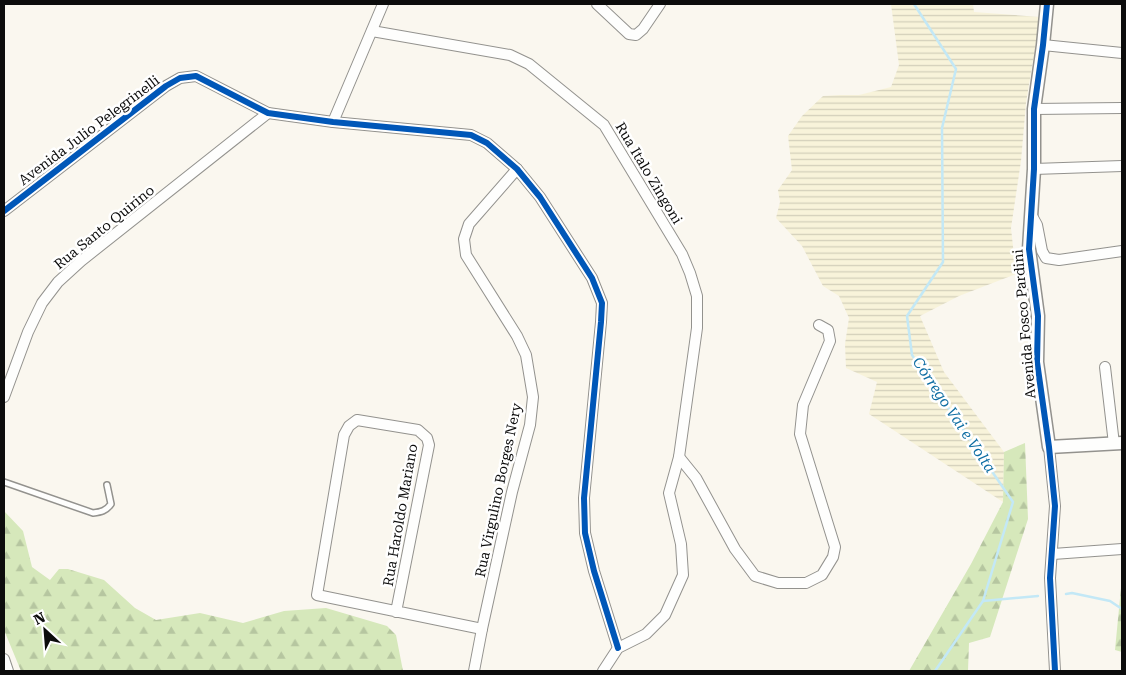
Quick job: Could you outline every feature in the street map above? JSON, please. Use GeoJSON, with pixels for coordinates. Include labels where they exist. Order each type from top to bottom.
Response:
{"type":"FeatureCollection","features":[{"type":"Feature","properties":{"kind":"street"},"geometry":{"type":"LineString","coordinates":[[333,122],[383,4]]}},
{"type":"Feature","properties":{"kind":"street"},"geometry":{"type":"LineString","coordinates":[[597,4],[629,34],[636,35],[643,29],[660,4]]}},
{"type":"Feature","properties":{"kind":"street","name":"Avenida Fosco Pardini"},"geometry":{"type":"LineString","coordinates":[[1047,4],[1034,108],[1034,169],[1029,249],[1038,316],[1037,362],[1055,506],[1050,578],[1055,671]]}},
{"type":"Feature","properties":{"kind":"street","name":"Rua Italo Zingoni"},"geometry":{"type":"LineString","coordinates":[[372,31],[510,55],[529,64],[604,125],[682,254],[690,273],[697,296],[697,328],[679,457],[669,493],[681,544],[683,575],[665,615],[646,634],[618,648]]}},
{"type":"Feature","properties":{"kind":"street"},"geometry":{"type":"LineString","coordinates":[[1043,45],[1122,52]]}},
{"type":"Feature","properties":{"kind":"street","name":"Avenida Julio Pelegrinelli"},"geometry":{"type":"LineString","coordinates":[[4,210],[166,86],[180,78],[196,76],[268,114],[471,135],[487,143],[517,169],[540,197],[592,278],[602,303],[584,514],[585,533],[594,571],[618,648]]}},
{"type":"Feature","properties":{"kind":"street"},"geometry":{"type":"LineString","coordinates":[[1034,108],[1122,108]]}},
{"type":"Feature","properties":{"kind":"street","name":"Rua Santo Quirino"},"geometry":{"type":"LineString","coordinates":[[4,397],[28,332],[42,303],[58,282],[89,254],[268,114]]}},
{"type":"Feature","properties":{"kind":"street"},"geometry":{"type":"LineString","coordinates":[[1034,169],[1122,166]]}},
{"type":"Feature","properties":{"kind":"street","name":"Rua Virgulino Borges Nery"},"geometry":{"type":"LineString","coordinates":[[474,671],[512,492],[530,425],[533,397],[526,356],[516,336],[466,255],[464,239],[469,224],[517,169]]}},
{"type":"Feature","properties":{"kind":"street"},"geometry":{"type":"LineString","coordinates":[[1031,214],[1037,225],[1042,251],[1046,258],[1059,260],[1122,251]]}},
{"type":"Feature","properties":{"kind":"street"},"geometry":{"type":"LineString","coordinates":[[679,457],[696,478],[736,549],[755,576],[778,583],[806,582],[822,575],[835,547],[800,434],[803,405],[830,341],[828,330],[819,325]]}},
{"type":"Feature","properties":{"kind":"street"},"geometry":{"type":"LineString","coordinates":[[1049,447],[1118,444],[1105,367]]}},
{"type":"Feature","properties":{"kind":"street","name":"Rua Haroldo Mariano"},"geometry":{"type":"LineString","coordinates":[[357,420],[418,430],[427,438],[429,445],[396,612],[317,595],[344,435],[349,426],[357,420]]}},
{"type":"Feature","properties":{"kind":"street"},"geometry":{"type":"LineString","coordinates":[[1052,554],[1122,549]]}},
{"type":"Feature","properties":{"kind":"street"},"geometry":{"type":"LineString","coordinates":[[396,612],[482,629]]}},
{"type":"Feature","properties":{"kind":"street"},"geometry":{"type":"LineString","coordinates":[[603,671],[618,648]]}},
{"type":"Feature","properties":{"kind":"street"},"geometry":{"type":"LineString","coordinates":[[4,659],[8,671]]}},
{"type":"Feature","properties":{"kind":"lane"},"geometry":{"type":"LineString","coordinates":[[4,482],[93,513],[101,512],[111,504],[107,485]]}},
{"type":"Feature","properties":{"kind":"shaded area"},"geometry":{"type":"Polygon","coordinates":[[[891,4],[973,4],[974,12],[1040,17],[1026,103],[1021,161],[1011,228],[1016,274],[959,296],[920,316],[944,372],[1004,452],[1003,502],[869,414],[877,382],[846,368],[845,344],[849,318],[839,296],[823,286],[802,246],[776,218],[780,202],[778,190],[792,170],[788,136],[802,116],[823,96],[859,95],[891,87],[899,65],[891,4]]]}},
{"type":"Feature","properties":{"kind":"green space"},"geometry":{"type":"Polygon","coordinates":[[[1025,443],[1028,519],[990,637],[969,643],[968,671],[909,671],[971,564],[1003,502],[1004,452],[1025,443]]]}},
{"type":"Feature","properties":{"kind":"green space"},"geometry":{"type":"Polygon","coordinates":[[[4,511],[23,531],[32,567],[50,580],[59,569],[68,569],[104,580],[135,608],[156,620],[200,613],[243,623],[284,611],[326,608],[387,626],[396,635],[403,671],[21,671],[4,630],[4,511]]]}},
{"type":"Feature","properties":{"kind":"green space"},"geometry":{"type":"Polygon","coordinates":[[[1122,588],[1122,652],[1115,650],[1122,588]]]}},
{"type":"Feature","properties":{"kind":"waterway","name":"Córrego Vai e Volta"},"geometry":{"type":"LineString","coordinates":[[914,4],[956,69],[942,128],[943,262],[907,316],[912,355],[1013,502],[983,601],[935,671]]}},
{"type":"Feature","properties":{"kind":"waterway","name":"Córrego Vai e Volta"},"geometry":{"type":"LineString","coordinates":[[1066,594],[1072,593],[1110,601],[1122,609]]}},
{"type":"Feature","properties":{"kind":"waterway","name":"Córrego Vai e Volta"},"geometry":{"type":"LineString","coordinates":[[983,601],[1038,596]]}},
{"type":"Feature","properties":{"kind":"cycle path"},"geometry":{"type":"LineString","coordinates":[[1047,4],[1034,109],[1034,169],[1029,249],[1038,316],[1037,362],[1055,506],[1050,578],[1055,671]]}},
{"type":"Feature","properties":{"kind":"cycle path"},"geometry":{"type":"LineString","coordinates":[[4,211],[166,86],[180,78],[196,76],[268,113],[333,122],[471,135],[487,143],[517,169],[540,197],[592,278],[602,303],[584,498],[585,533],[594,571],[618,648]]}}]}
